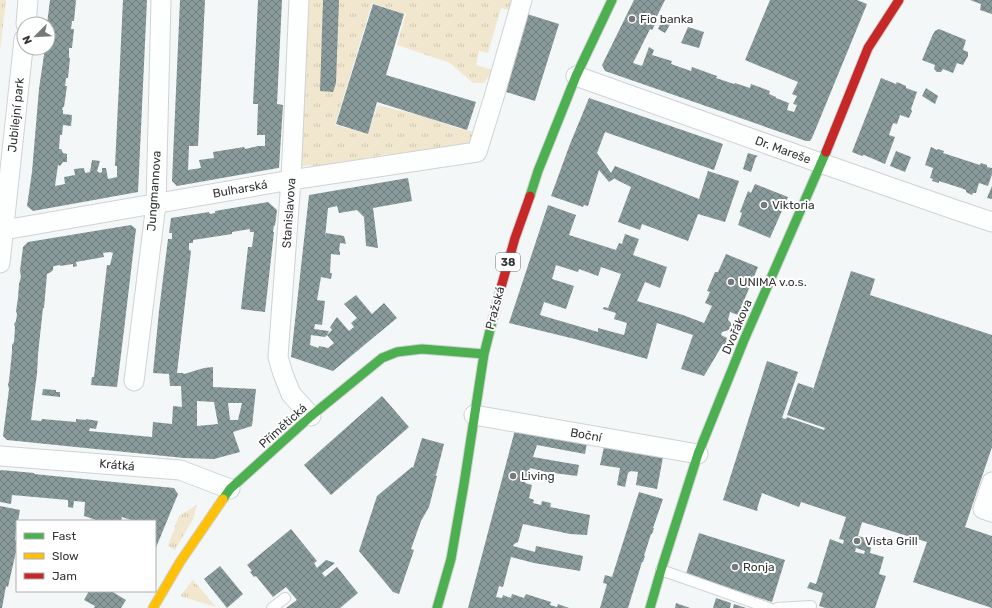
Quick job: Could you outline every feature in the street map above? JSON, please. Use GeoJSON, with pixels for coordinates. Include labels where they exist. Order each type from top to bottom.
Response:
{"type":"FeatureCollection","features":[{"type":"Feature","properties":{"kind":"main road","name":"Pražská"},"geometry":{"type":"LineString","coordinates":[[437,608],[451,559],[484,354],[515,238],[538,171],[576,76],[612,0]]}},
{"type":"Feature","properties":{"kind":"main road","name":"Dvořákova"},"geometry":{"type":"LineString","coordinates":[[650,608],[698,454],[744,340],[821,163],[868,48],[899,0]]}},
{"type":"Feature","properties":{"kind":"main road","name":"Přímětická"},"geometry":{"type":"LineString","coordinates":[[154,608],[180,562],[230,489],[311,416],[382,358],[396,352],[422,349],[484,354]]}},
{"type":"Feature","properties":{"kind":"street"},"geometry":{"type":"LineString","coordinates":[[27,16],[28,0]]}},
{"type":"Feature","properties":{"kind":"street","name":"Jungmannova"},"geometry":{"type":"LineString","coordinates":[[134,381],[156,204],[161,0]]}},
{"type":"Feature","properties":{"kind":"street","name":"Stanislavova"},"geometry":{"type":"LineString","coordinates":[[299,0],[291,180],[278,357],[291,394],[311,416]]}},
{"type":"Feature","properties":{"kind":"street","name":"Bulharská"},"geometry":{"type":"LineString","coordinates":[[4,230],[291,180],[477,152],[522,0]]}},
{"type":"Feature","properties":{"kind":"street","name":"Jubilejní park"},"geometry":{"type":"LineString","coordinates":[[0,263],[22,56]]}},
{"type":"Feature","properties":{"kind":"street","name":"Dr. Mareše"},"geometry":{"type":"LineString","coordinates":[[576,76],[992,222]]}},
{"type":"Feature","properties":{"kind":"street","name":"Boční"},"geometry":{"type":"LineString","coordinates":[[474,415],[698,454]]}},
{"type":"Feature","properties":{"kind":"street","name":"Krátká"},"geometry":{"type":"LineString","coordinates":[[0,456],[180,470],[230,489]]}},
{"type":"Feature","properties":{"kind":"street"},"geometry":{"type":"LineString","coordinates":[[992,482],[983,509],[992,512]]}},
{"type":"Feature","properties":{"kind":"lane"},"geometry":{"type":"LineString","coordinates":[[661,570],[769,608]]}},
{"type":"Feature","properties":{"kind":"lane"},"geometry":{"type":"LineString","coordinates":[[272,608],[285,598]]}},
{"type":"Feature","properties":{"kind":"lane"},"geometry":{"type":"LineString","coordinates":[[778,608],[811,606]]}},
{"type":"Feature","properties":{"kind":"green space"},"geometry":{"type":"Polygon","coordinates":[[[0,0],[6,0],[0,51],[0,0]]]}},
{"type":"Feature","properties":{"kind":"green space"},"geometry":{"type":"Polygon","coordinates":[[[307,0],[516,0],[513,11],[501,8],[488,53],[479,51],[476,65],[493,70],[484,83],[473,83],[450,63],[397,45],[406,13],[404,14],[372,3],[335,125],[368,134],[378,105],[422,116],[477,133],[471,144],[392,155],[388,154],[318,167],[309,165],[299,167],[307,0]]]}},
{"type":"Feature","properties":{"kind":"green space"},"geometry":{"type":"Polygon","coordinates":[[[197,505],[193,519],[175,550],[168,546],[179,516],[197,505]]]}},
{"type":"Feature","properties":{"kind":"green space"},"geometry":{"type":"Polygon","coordinates":[[[193,580],[216,607],[180,596],[193,580]]]}},
{"type":"Feature","properties":{"kind":"building"},"geometry":{"type":"Polygon","coordinates":[[[50,0],[76,0],[74,21],[72,21],[71,29],[74,29],[72,48],[69,48],[70,58],[68,78],[66,78],[65,86],[67,86],[64,107],[62,110],[63,114],[72,115],[71,126],[63,125],[62,135],[60,135],[59,149],[61,149],[63,153],[67,154],[67,162],[63,162],[60,166],[58,165],[55,186],[65,184],[64,177],[75,175],[74,169],[84,168],[85,173],[90,172],[92,160],[100,161],[97,171],[100,173],[102,172],[102,168],[106,168],[108,179],[117,177],[117,166],[115,166],[123,0],[147,0],[138,192],[33,211],[27,206],[44,56],[56,56],[56,16],[48,16],[50,0]]]}},
{"type":"Feature","properties":{"kind":"building"},"geometry":{"type":"Polygon","coordinates":[[[180,0],[205,0],[198,146],[189,146],[188,170],[201,168],[199,160],[214,158],[213,152],[244,147],[245,149],[265,146],[265,135],[257,135],[258,104],[253,104],[258,0],[282,0],[277,104],[283,105],[279,168],[177,186],[172,181],[180,0]]]}},
{"type":"Feature","properties":{"kind":"building"},"geometry":{"type":"Polygon","coordinates":[[[323,0],[339,0],[336,83],[333,92],[320,91],[323,0]]]}},
{"type":"Feature","properties":{"kind":"building"},"geometry":{"type":"Polygon","coordinates":[[[634,0],[665,0],[654,22],[656,22],[652,30],[650,29],[633,63],[642,66],[649,47],[654,50],[652,55],[672,61],[671,64],[691,71],[692,67],[734,84],[735,83],[750,88],[751,84],[770,91],[769,94],[789,103],[787,110],[794,112],[797,105],[793,104],[797,96],[792,94],[798,82],[745,60],[770,0],[857,0],[867,4],[812,138],[810,141],[806,141],[605,71],[602,65],[634,0]]]}},
{"type":"Feature","properties":{"kind":"building"},"geometry":{"type":"Polygon","coordinates":[[[970,0],[992,0],[992,14],[980,10],[981,4],[970,0]]]}},
{"type":"Feature","properties":{"kind":"building"},"geometry":{"type":"Polygon","coordinates":[[[373,4],[404,14],[386,75],[476,102],[467,130],[377,102],[368,134],[336,124],[373,4]]]}},
{"type":"Feature","properties":{"kind":"building"},"geometry":{"type":"Polygon","coordinates":[[[527,14],[559,24],[535,101],[503,91],[527,14]]]}},
{"type":"Feature","properties":{"kind":"building"},"geometry":{"type":"Polygon","coordinates":[[[663,17],[672,21],[665,33],[658,29],[663,17]]]}},
{"type":"Feature","properties":{"kind":"building"},"geometry":{"type":"Polygon","coordinates":[[[688,27],[704,32],[699,48],[681,43],[688,27]]]}},
{"type":"Feature","properties":{"kind":"building"},"geometry":{"type":"Polygon","coordinates":[[[939,29],[966,40],[963,50],[968,52],[968,56],[963,65],[957,63],[953,73],[943,69],[941,72],[937,72],[934,69],[935,65],[922,60],[933,34],[939,29]]]}},
{"type":"Feature","properties":{"kind":"building"},"geometry":{"type":"Polygon","coordinates":[[[881,78],[896,84],[897,82],[906,86],[906,88],[917,92],[909,118],[900,115],[897,124],[893,123],[889,135],[895,137],[885,164],[864,155],[862,156],[852,152],[881,78]]]}},
{"type":"Feature","properties":{"kind":"building"},"geometry":{"type":"Polygon","coordinates":[[[926,88],[938,96],[935,104],[922,96],[926,88]]]}},
{"type":"Feature","properties":{"kind":"building"},"geometry":{"type":"Polygon","coordinates":[[[589,98],[723,144],[714,170],[605,132],[597,153],[611,173],[615,166],[699,199],[708,171],[739,181],[725,222],[698,214],[688,241],[642,224],[640,230],[618,222],[631,187],[615,178],[609,182],[599,170],[588,206],[584,205],[583,207],[551,196],[589,98]]]}},
{"type":"Feature","properties":{"kind":"building"},"geometry":{"type":"Polygon","coordinates":[[[931,147],[944,151],[943,153],[980,165],[981,163],[992,168],[992,174],[988,186],[979,183],[976,193],[973,193],[972,195],[964,189],[939,181],[939,183],[932,181],[933,179],[930,178],[933,168],[925,165],[931,147]]]}},
{"type":"Feature","properties":{"kind":"building"},"geometry":{"type":"Polygon","coordinates":[[[896,151],[911,157],[905,172],[890,166],[896,151]]]}},
{"type":"Feature","properties":{"kind":"building"},"geometry":{"type":"Polygon","coordinates":[[[748,153],[758,156],[756,157],[751,172],[743,169],[748,153]]]}},
{"type":"Feature","properties":{"kind":"building"},"geometry":{"type":"Polygon","coordinates":[[[408,178],[412,201],[373,208],[378,248],[366,246],[364,217],[357,210],[339,213],[337,206],[328,208],[325,238],[326,233],[344,236],[346,244],[340,243],[340,255],[331,254],[331,279],[321,277],[317,300],[325,301],[322,325],[315,324],[314,329],[329,331],[327,335],[332,330],[330,327],[337,317],[349,331],[354,327],[351,323],[357,318],[344,304],[356,295],[372,314],[384,303],[397,318],[333,371],[291,357],[309,195],[408,178]],[[311,335],[310,345],[318,348],[319,346],[328,348],[334,343],[327,335],[325,337],[311,335]]]}},
{"type":"Feature","properties":{"kind":"building","name":"Viktoria"},"geometry":{"type":"Polygon","coordinates":[[[755,184],[788,197],[770,238],[738,225],[742,213],[740,212],[748,191],[751,193],[755,184]]]}},
{"type":"Feature","properties":{"kind":"building"},"geometry":{"type":"Polygon","coordinates":[[[992,186],[992,199],[987,198],[992,186]]]}},
{"type":"Feature","properties":{"kind":"building"},"geometry":{"type":"Polygon","coordinates":[[[268,202],[277,210],[273,232],[265,312],[241,309],[248,247],[252,247],[254,232],[250,232],[250,229],[232,232],[232,234],[193,240],[193,243],[189,243],[189,250],[191,251],[177,373],[184,374],[213,367],[213,387],[256,389],[252,426],[233,432],[240,452],[214,459],[184,458],[7,440],[3,436],[23,247],[28,242],[131,225],[136,229],[117,387],[91,385],[92,377],[94,377],[107,265],[110,265],[113,253],[103,253],[104,257],[76,262],[77,266],[73,267],[73,264],[54,266],[53,270],[47,274],[31,420],[41,421],[42,419],[76,422],[76,419],[86,419],[98,421],[96,429],[90,428],[89,431],[152,437],[153,422],[172,424],[173,406],[182,407],[181,386],[170,386],[169,374],[153,373],[168,239],[172,239],[172,233],[169,233],[171,218],[209,212],[210,214],[215,213],[215,211],[268,202]],[[197,401],[197,426],[218,424],[214,402],[197,401]],[[228,403],[230,420],[238,420],[242,403],[228,403]]]}},
{"type":"Feature","properties":{"kind":"building"},"geometry":{"type":"Polygon","coordinates":[[[548,205],[576,215],[569,235],[616,250],[619,243],[622,244],[625,234],[639,239],[633,255],[667,267],[660,288],[645,282],[637,301],[704,323],[712,306],[705,303],[710,292],[707,291],[715,272],[718,272],[726,254],[758,267],[738,315],[730,312],[728,320],[731,323],[732,329],[722,332],[721,335],[727,338],[725,345],[723,344],[704,376],[681,369],[693,335],[657,323],[647,359],[509,323],[548,205]],[[556,265],[552,279],[574,286],[566,309],[544,302],[540,315],[598,332],[598,328],[624,335],[627,323],[614,319],[616,313],[603,309],[604,307],[608,308],[621,274],[601,267],[598,276],[579,269],[578,272],[556,265]]]}},
{"type":"Feature","properties":{"kind":"building"},"geometry":{"type":"Polygon","coordinates":[[[851,271],[875,279],[870,295],[992,335],[992,447],[965,527],[992,536],[992,608],[913,582],[927,542],[862,522],[858,536],[865,538],[871,548],[870,553],[884,557],[879,574],[886,576],[875,608],[826,608],[819,606],[823,593],[807,588],[810,582],[816,584],[830,539],[843,544],[844,540],[839,539],[846,517],[801,502],[799,507],[762,493],[757,511],[723,500],[767,361],[798,372],[782,418],[786,419],[787,417],[824,430],[825,428],[787,415],[798,383],[813,388],[812,393],[851,271]],[[856,548],[855,552],[864,554],[865,551],[856,548]]]}},
{"type":"Feature","properties":{"kind":"building"},"geometry":{"type":"Polygon","coordinates":[[[43,389],[56,390],[56,392],[60,392],[60,397],[42,395],[43,389]]]}},
{"type":"Feature","properties":{"kind":"building"},"geometry":{"type":"Polygon","coordinates":[[[382,396],[409,427],[331,495],[304,465],[382,396]]]}},
{"type":"Feature","properties":{"kind":"building"},"geometry":{"type":"Polygon","coordinates":[[[515,430],[587,443],[585,454],[537,445],[533,457],[579,465],[577,476],[546,472],[530,468],[525,483],[532,485],[529,498],[534,500],[533,503],[541,505],[542,501],[551,503],[550,507],[590,515],[587,535],[570,534],[523,524],[518,542],[513,546],[535,552],[536,546],[583,556],[580,571],[534,563],[511,557],[503,587],[499,586],[496,597],[502,598],[503,595],[511,598],[512,594],[524,598],[526,594],[551,602],[550,605],[557,607],[558,604],[569,608],[468,608],[515,430]]]}},
{"type":"Feature","properties":{"kind":"building"},"geometry":{"type":"Polygon","coordinates":[[[422,438],[444,444],[436,475],[432,474],[437,476],[429,507],[421,521],[411,549],[414,550],[399,594],[393,592],[359,551],[377,496],[412,467],[413,468],[422,438]]]}},
{"type":"Feature","properties":{"kind":"building"},"geometry":{"type":"Polygon","coordinates":[[[604,447],[663,457],[657,489],[636,485],[638,472],[631,471],[628,473],[625,487],[617,485],[620,468],[600,465],[604,447]]]}},
{"type":"Feature","properties":{"kind":"building"},"geometry":{"type":"Polygon","coordinates":[[[0,471],[34,473],[174,488],[178,494],[156,548],[156,520],[131,520],[122,517],[121,520],[96,520],[84,516],[85,502],[74,501],[73,508],[68,507],[68,500],[12,495],[11,504],[0,502],[0,471]]]}},
{"type":"Feature","properties":{"kind":"building"},"geometry":{"type":"Polygon","coordinates":[[[639,492],[663,499],[628,608],[600,608],[607,584],[603,583],[605,575],[612,577],[639,492]]]}},
{"type":"Feature","properties":{"kind":"building"},"geometry":{"type":"Polygon","coordinates":[[[0,506],[20,510],[18,520],[16,520],[16,551],[8,587],[6,586],[2,608],[0,608],[0,506]]]}},
{"type":"Feature","properties":{"kind":"building"},"geometry":{"type":"Polygon","coordinates":[[[291,529],[317,561],[314,563],[317,568],[326,560],[335,563],[322,573],[325,577],[337,567],[358,593],[340,608],[286,608],[297,600],[286,587],[273,597],[256,576],[254,577],[250,572],[252,571],[247,565],[291,529]]]}},
{"type":"Feature","properties":{"kind":"building","name":"Ronja"},"geometry":{"type":"Polygon","coordinates":[[[699,533],[785,560],[772,602],[686,574],[699,533]]]}},
{"type":"Feature","properties":{"kind":"building"},"geometry":{"type":"Polygon","coordinates":[[[220,566],[243,594],[227,608],[204,579],[220,566]]]}},
{"type":"Feature","properties":{"kind":"building"},"geometry":{"type":"Polygon","coordinates":[[[88,592],[113,592],[126,600],[121,608],[94,608],[95,606],[84,600],[88,592]]]}},
{"type":"Feature","properties":{"kind":"building"},"geometry":{"type":"Polygon","coordinates":[[[716,598],[731,603],[730,608],[713,608],[716,598]]]}},
{"type":"Feature","properties":{"kind":"building"},"geometry":{"type":"Polygon","coordinates":[[[676,603],[690,608],[675,608],[676,603]]]}},
{"type":"Feature","properties":{"kind":"building"},"geometry":{"type":"Polygon","coordinates":[[[734,604],[746,608],[733,608],[734,604]]]}},
{"type":"Feature","properties":{"kind":"traffic: fast"},"geometry":{"type":"LineString","coordinates":[[530,196],[538,171],[576,76],[612,0]]}},
{"type":"Feature","properties":{"kind":"traffic: fast"},"geometry":{"type":"LineString","coordinates":[[650,608],[698,454],[744,340],[826,152]]}},
{"type":"Feature","properties":{"kind":"traffic: fast"},"geometry":{"type":"LineString","coordinates":[[437,608],[451,559],[484,354],[500,291]]}},
{"type":"Feature","properties":{"kind":"traffic: fast"},"geometry":{"type":"LineString","coordinates":[[223,499],[230,489],[311,416],[382,358],[397,352],[422,349],[484,354]]}},
{"type":"Feature","properties":{"kind":"traffic: slow"},"geometry":{"type":"LineString","coordinates":[[153,608],[180,562],[223,499]]}},
{"type":"Feature","properties":{"kind":"traffic: jam"},"geometry":{"type":"LineString","coordinates":[[826,152],[868,48],[899,0]]}},
{"type":"Feature","properties":{"kind":"traffic: jam"},"geometry":{"type":"LineString","coordinates":[[500,291],[515,238],[530,196]]}},
{"type":"Feature","properties":{"kind":"place","name":"Fio banka"},"geometry":{"type":"Point","coordinates":[632,19]}},
{"type":"Feature","properties":{"kind":"place","name":"Viktoria"},"geometry":{"type":"Point","coordinates":[764,205]}},
{"type":"Feature","properties":{"kind":"place","name":"UNIMA v.o.s."},"geometry":{"type":"Point","coordinates":[731,282]}},
{"type":"Feature","properties":{"kind":"place","name":"Living"},"geometry":{"type":"Point","coordinates":[513,476]}},
{"type":"Feature","properties":{"kind":"place","name":"Vista Grill"},"geometry":{"type":"Point","coordinates":[857,541]}},
{"type":"Feature","properties":{"kind":"place","name":"Ronja"},"geometry":{"type":"Point","coordinates":[735,567]}}]}
